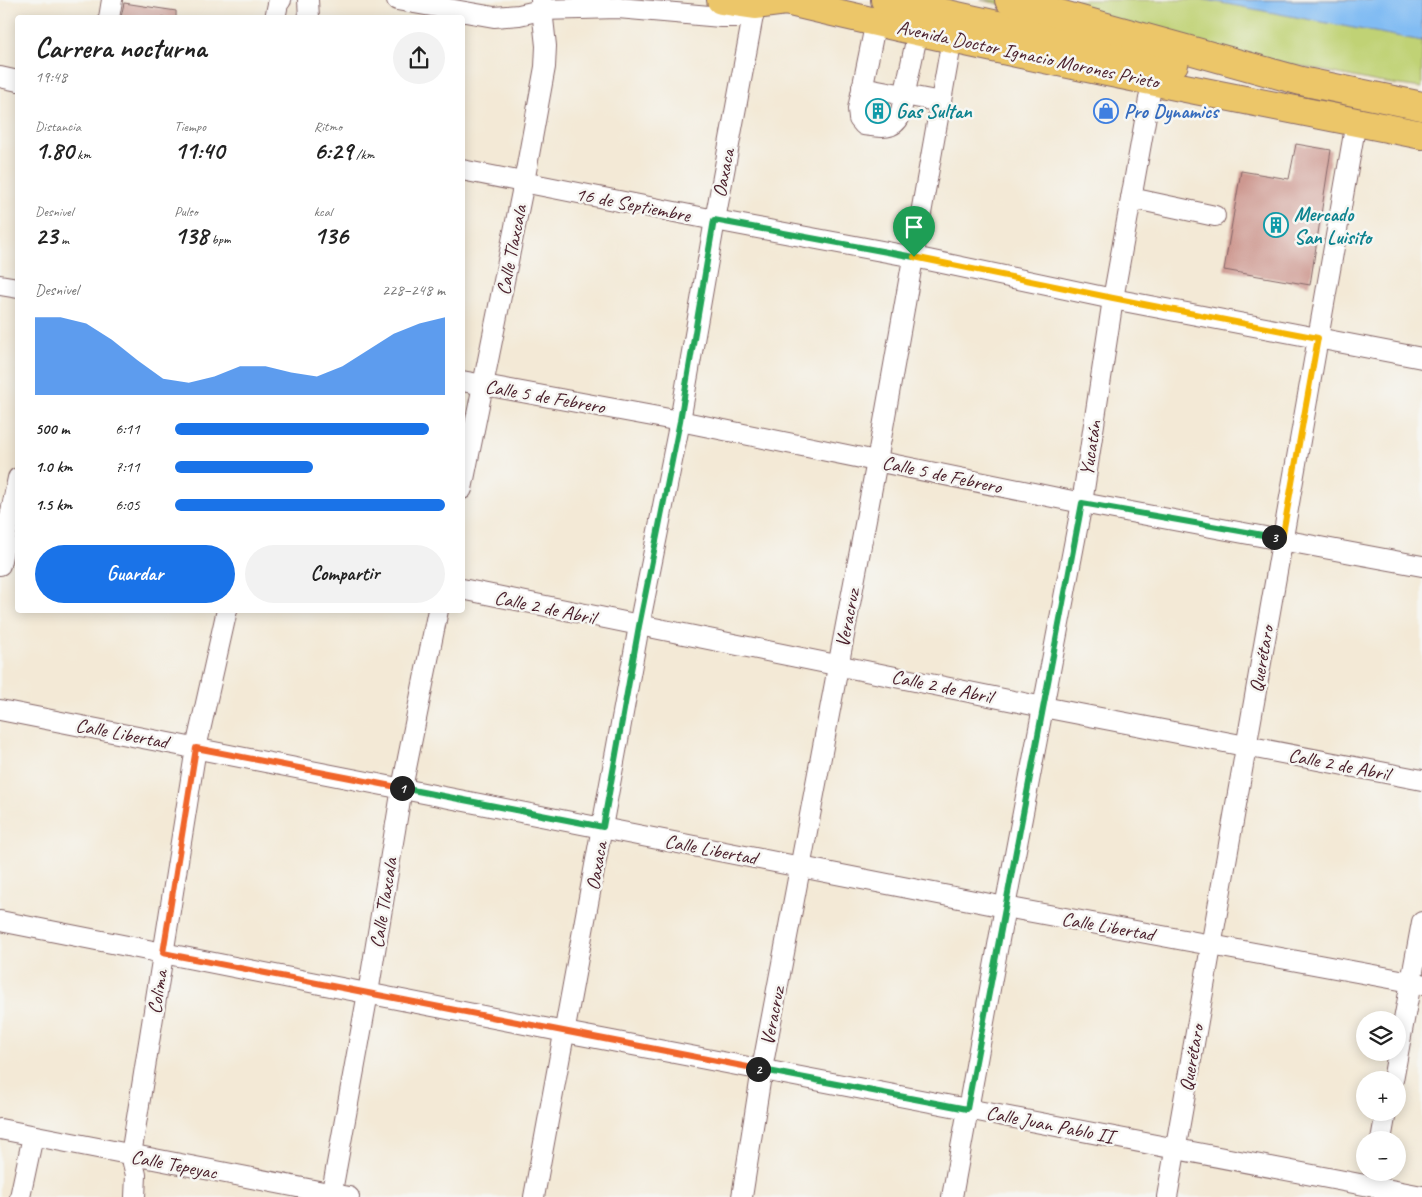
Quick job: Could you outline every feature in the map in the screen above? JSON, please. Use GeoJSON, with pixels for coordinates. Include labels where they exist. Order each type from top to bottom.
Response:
{"type":"FeatureCollection","features":[{"type":"Feature","properties":{"kind":"highway","name":"Avenida Doctor Ignacio Morones Prieto"},"geometry":{"type":"LineString","coordinates":[[721,0],[769,6],[880,11],[918,31],[952,39],[1153,61],[1301,81],[1422,106]]}},
{"type":"Feature","properties":{"kind":"highway","name":"Avenida Doctor Ignacio Morones Prieto"},"geometry":{"type":"LineString","coordinates":[[1009,0],[1153,61],[1356,122],[1422,135]]}},
{"type":"Feature","properties":{"kind":"highway"},"geometry":{"type":"LineString","coordinates":[[880,11],[990,22],[1153,61]]}},
{"type":"Feature","properties":{"kind":"street"},"geometry":{"type":"LineString","coordinates":[[110,15],[112,0]]}},
{"type":"Feature","properties":{"kind":"street"},"geometry":{"type":"LineString","coordinates":[[276,15],[281,0]]}},
{"type":"Feature","properties":{"kind":"street"},"geometry":{"type":"LineString","coordinates":[[308,0],[309,15]]}},
{"type":"Feature","properties":{"kind":"street"},"geometry":{"type":"LineString","coordinates":[[397,0],[494,17],[519,15],[541,5],[618,8],[720,17],[769,6]]}},
{"type":"Feature","properties":{"kind":"street","name":"Calle Tlaxcala"},"geometry":{"type":"LineString","coordinates":[[465,475],[524,182],[545,67],[545,27],[541,5]]}},
{"type":"Feature","properties":{"kind":"street","name":"Oaxaca"},"geometry":{"type":"LineString","coordinates":[[534,1197],[639,626],[680,421],[714,220],[769,6]]}},
{"type":"Feature","properties":{"kind":"street"},"geometry":{"type":"LineString","coordinates":[[880,11],[862,87],[858,114],[861,123],[864,125],[883,128],[894,124],[900,116],[918,31]]}},
{"type":"Feature","properties":{"kind":"street","name":"Veracruz"},"geometry":{"type":"LineString","coordinates":[[742,1197],[762,1069],[877,461],[952,39]]}},
{"type":"Feature","properties":{"kind":"street","name":"Yucatán"},"geometry":{"type":"LineString","coordinates":[[952,1197],[1082,503],[1113,298],[1153,61]]}},
{"type":"Feature","properties":{"kind":"street"},"geometry":{"type":"LineString","coordinates":[[0,77],[15,80]]}},
{"type":"Feature","properties":{"kind":"street"},"geometry":{"type":"LineString","coordinates":[[862,87],[941,102]]}},
{"type":"Feature","properties":{"kind":"street","name":"Querétaro"},"geometry":{"type":"LineString","coordinates":[[1167,1197],[1356,122]]}},
{"type":"Feature","properties":{"kind":"street","name":"16 de Septiembre"},"geometry":{"type":"LineString","coordinates":[[465,171],[1422,358]]}},
{"type":"Feature","properties":{"kind":"street"},"geometry":{"type":"LineString","coordinates":[[1131,198],[1215,216]]}},
{"type":"Feature","properties":{"kind":"street"},"geometry":{"type":"LineString","coordinates":[[0,285],[15,288]]}},
{"type":"Feature","properties":{"kind":"street","name":"Calle 5 de Febrero"},"geometry":{"type":"LineString","coordinates":[[465,382],[680,421],[1082,503],[1422,566]]}},
{"type":"Feature","properties":{"kind":"street"},"geometry":{"type":"LineString","coordinates":[[0,566],[10,500],[15,486]]}},
{"type":"Feature","properties":{"kind":"street","name":"Calle 2 de Abril"},"geometry":{"type":"LineString","coordinates":[[465,590],[1043,707],[1422,780]]}},
{"type":"Feature","properties":{"kind":"street","name":"Colima"},"geometry":{"type":"LineString","coordinates":[[134,1197],[136,1175],[132,1156],[163,953],[196,748],[226,613]]}},
{"type":"Feature","properties":{"kind":"street","name":"Calle Tlaxcala"},"geometry":{"type":"LineString","coordinates":[[338,1196],[368,993],[402,788],[437,613]]}},
{"type":"Feature","properties":{"kind":"street","name":"Calle Libertad"},"geometry":{"type":"LineString","coordinates":[[0,710],[1005,907],[1417,983]]}},
{"type":"Feature","properties":{"kind":"street","name":"Calle Juan Pablo II"},"geometry":{"type":"LineString","coordinates":[[0,922],[565,1032],[1373,1185],[1422,1196]]}},
{"type":"Feature","properties":{"kind":"street"},"geometry":{"type":"LineString","coordinates":[[1395,1071],[1417,983],[1422,922]]}},
{"type":"Feature","properties":{"kind":"street","name":"Calle Tepeyac"},"geometry":{"type":"LineString","coordinates":[[0,1129],[338,1196]]}},
{"type":"Feature","properties":{"kind":"street"},"geometry":{"type":"LineString","coordinates":[[20,1197],[33,1136]]}},
{"type":"Feature","properties":{"kind":"green space"},"geometry":{"type":"Polygon","coordinates":[[[981,0],[1422,0],[1422,88],[1378,82],[981,0]]]}},
{"type":"Feature","properties":{"kind":"water"},"geometry":{"type":"Polygon","coordinates":[[[1206,0],[1422,0],[1422,41],[1206,0]]]}},
{"type":"Feature","properties":{"kind":"building"},"geometry":{"type":"Polygon","coordinates":[[[124,3],[176,11],[176,15],[122,15],[124,3]]]}},
{"type":"Feature","properties":{"kind":"building"},"geometry":{"type":"Polygon","coordinates":[[[872,101],[886,104],[885,115],[870,114],[872,101]]]}},
{"type":"Feature","properties":{"kind":"building","name":"Mercado San Luisito"},"geometry":{"type":"Polygon","coordinates":[[[1296,144],[1331,150],[1310,285],[1224,270],[1241,171],[1289,179],[1296,144]]]}},
{"type":"Feature","properties":{"kind":"place","name":"Gas Sultan"},"geometry":{"type":"Point","coordinates":[878,111]}},
{"type":"Feature","properties":{"kind":"place","name":"Pro Dynamics"},"geometry":{"type":"Point","coordinates":[1106,111]}},
{"type":"Feature","properties":{"kind":"place","name":"Mercado San Luisito"},"geometry":{"type":"Point","coordinates":[1276,225]}},
{"type":"Feature","properties":{"kind":"route"},"geometry":{"type":"LineString","coordinates":[[714,220],[914,257],[1318,338],[1282,539],[1082,503],[967,1109],[163,953],[196,748],[603,827],[639,626],[680,421],[714,220]]}}]}
